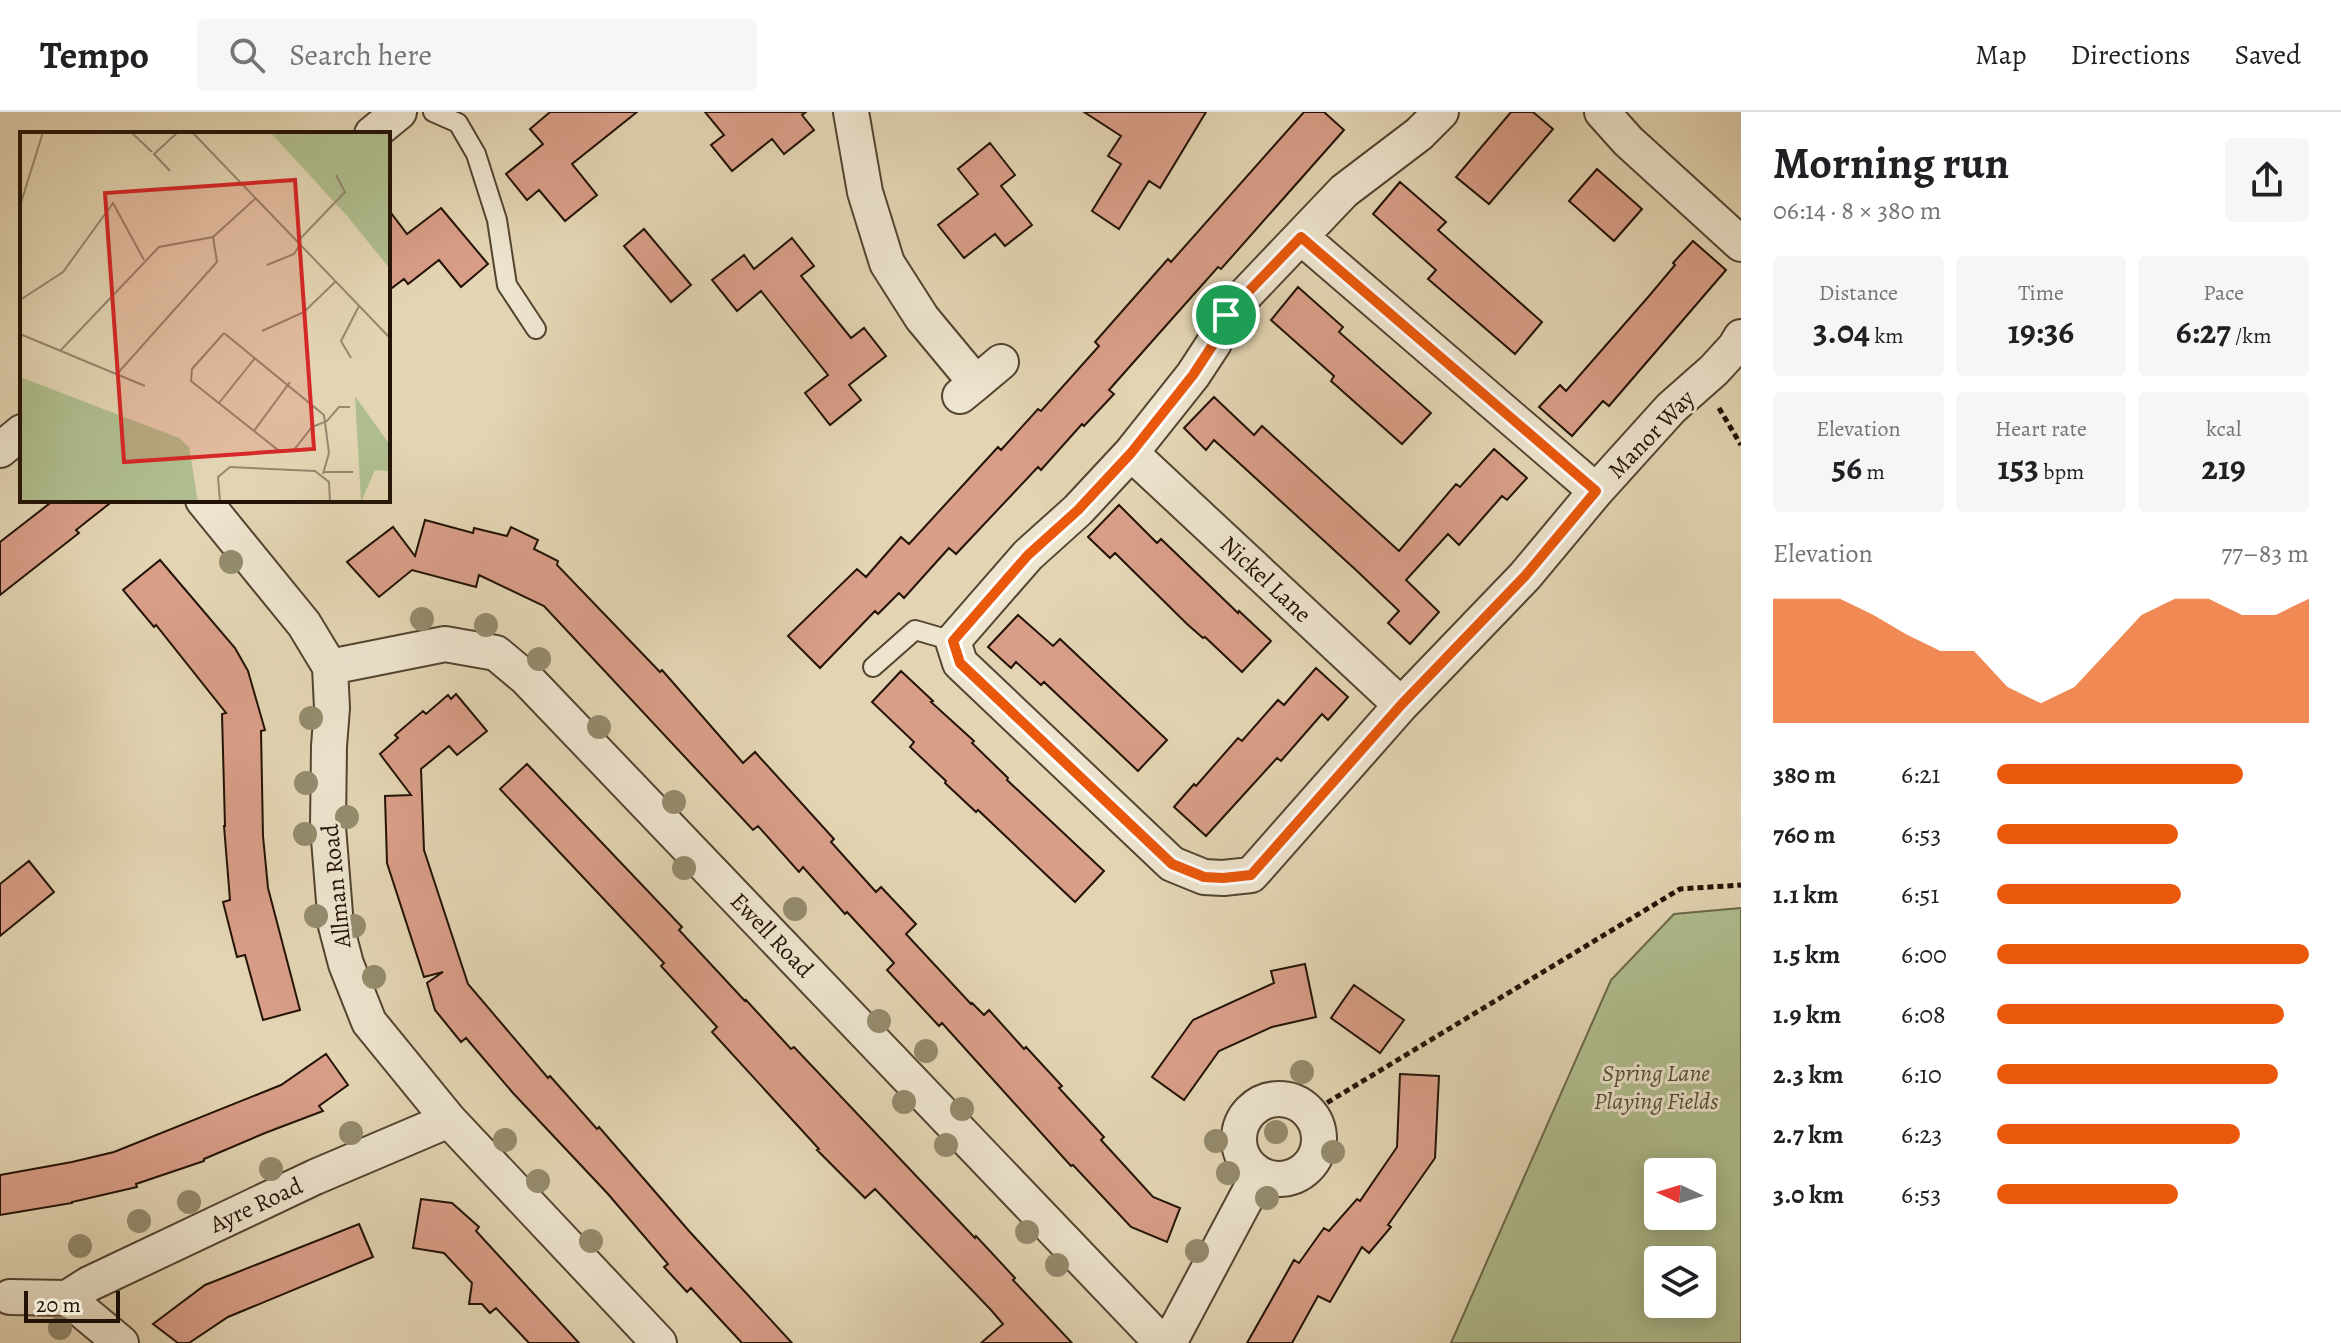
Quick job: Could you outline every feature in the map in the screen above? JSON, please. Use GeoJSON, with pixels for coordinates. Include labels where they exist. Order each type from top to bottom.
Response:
{"type":"FeatureCollection","features":[{"type":"Feature","properties":{"kind":"street"},"geometry":{"type":"LineString","coordinates":[[851,112],[865,192],[887,263],[922,318],[979,380]]}},
{"type":"Feature","properties":{"kind":"street"},"geometry":{"type":"LineString","coordinates":[[953,641],[1028,555],[1078,510],[1131,453],[1193,375],[1214,343],[1226,315],[1344,191],[1419,134],[1441,112]]}},
{"type":"Feature","properties":{"kind":"street"},"geometry":{"type":"LineString","coordinates":[[1602,112],[1628,141],[1741,244]]}},
{"type":"Feature","properties":{"kind":"street"},"geometry":{"type":"LineString","coordinates":[[1301,237],[1596,491]]}},
{"type":"Feature","properties":{"kind":"street","name":"Manor Way"},"geometry":{"type":"LineString","coordinates":[[953,641],[960,663],[1172,864],[1204,877],[1251,875],[1401,705],[1525,576],[1671,408],[1700,383],[1741,337]]}},
{"type":"Feature","properties":{"kind":"street"},"geometry":{"type":"LineString","coordinates":[[0,450],[20,434]]}},
{"type":"Feature","properties":{"kind":"street","name":"Nickel Lane"},"geometry":{"type":"LineString","coordinates":[[1131,453],[1401,705]]}},
{"type":"Feature","properties":{"kind":"street","name":"Allman Road"},"geometry":{"type":"LineString","coordinates":[[205,502],[304,624],[330,667],[332,708],[328,827],[336,926],[346,964],[369,1022],[449,1120],[659,1343]]}},
{"type":"Feature","properties":{"kind":"street","name":"Ewell Road"},"geometry":{"type":"LineString","coordinates":[[330,667],[445,644],[496,653],[526,678],[1162,1343]]}},
{"type":"Feature","properties":{"kind":"street"},"geometry":{"type":"LineString","coordinates":[[1282,1099],[1300,1105],[1310,1113],[1319,1136],[1314,1160],[1297,1176],[1277,1180],[1259,1174],[1246,1162],[1239,1140],[1245,1117],[1260,1103],[1282,1099]]}},
{"type":"Feature","properties":{"kind":"street","name":"Ayre Road"},"geometry":{"type":"LineString","coordinates":[[67,1298],[89,1284],[301,1183],[449,1120]]}},
{"type":"Feature","properties":{"kind":"street"},"geometry":{"type":"LineString","coordinates":[[1169,1343],[1259,1174]]}},
{"type":"Feature","properties":{"kind":"street"},"geometry":{"type":"LineString","coordinates":[[10,1297],[67,1298],[121,1343]]}},
{"type":"Feature","properties":{"kind":"lane"},"geometry":{"type":"LineString","coordinates":[[433,112],[458,123],[476,154],[497,220],[507,285],[536,329]]}},
{"type":"Feature","properties":{"kind":"lane"},"geometry":{"type":"LineString","coordinates":[[873,667],[915,630],[953,641]]}},
{"type":"Feature","properties":{"kind":"path"},"geometry":{"type":"LineString","coordinates":[[1700,383],[1741,445]]}},
{"type":"Feature","properties":{"kind":"path"},"geometry":{"type":"LineString","coordinates":[[1310,1113],[1680,889],[1741,885]]}},
{"type":"Feature","properties":{"kind":"green space","name":"Spring Lane Playing Fields"},"geometry":{"type":"Polygon","coordinates":[[[1741,908],[1741,1343],[1451,1343],[1611,980],[1674,914],[1741,908]]]}},
{"type":"Feature","properties":{"kind":"building"},"geometry":{"type":"Polygon","coordinates":[[[550,112],[637,112],[572,164],[597,195],[565,221],[539,190],[527,200],[506,174],[543,144],[530,129],[550,112]]]}},
{"type":"Feature","properties":{"kind":"building"},"geometry":{"type":"Polygon","coordinates":[[[705,112],[806,112],[802,115],[814,130],[784,154],[772,139],[732,171],[711,145],[724,135],[705,112]]]}},
{"type":"Feature","properties":{"kind":"building"},"geometry":{"type":"Polygon","coordinates":[[[1084,112],[1206,112],[1160,188],[1149,181],[1119,229],[1092,211],[1121,164],[1108,156],[1121,136],[1084,112]]]}},
{"type":"Feature","properties":{"kind":"building"},"geometry":{"type":"Polygon","coordinates":[[[1304,112],[1324,112],[1344,130],[1109,390],[1114,394],[1084,426],[1082,424],[1041,470],[1038,467],[956,554],[949,548],[904,598],[899,593],[878,614],[875,611],[820,668],[788,636],[857,569],[866,577],[901,537],[909,544],[998,447],[1001,450],[1038,409],[1041,411],[1099,346],[1095,342],[1168,259],[1171,262],[1304,112]]]}},
{"type":"Feature","properties":{"kind":"building"},"geometry":{"type":"Polygon","coordinates":[[[1511,112],[1533,112],[1553,129],[1489,204],[1456,177],[1511,112]]]}},
{"type":"Feature","properties":{"kind":"building"},"geometry":{"type":"Polygon","coordinates":[[[990,143],[1015,175],[1001,186],[1032,225],[1005,246],[995,234],[964,258],[938,225],[978,194],[958,169],[990,143]]]}},
{"type":"Feature","properties":{"kind":"building"},"geometry":{"type":"Polygon","coordinates":[[[1597,169],[1642,209],[1614,241],[1569,201],[1597,169]]]}},
{"type":"Feature","properties":{"kind":"building"},"geometry":{"type":"Polygon","coordinates":[[[1400,182],[1446,222],[1438,230],[1542,322],[1515,354],[1428,279],[1436,270],[1373,214],[1400,182]]]}},
{"type":"Feature","properties":{"kind":"building"},"geometry":{"type":"Polygon","coordinates":[[[441,208],[488,264],[461,287],[439,260],[408,284],[404,279],[390,290],[390,212],[407,234],[441,208]]]}},
{"type":"Feature","properties":{"kind":"building"},"geometry":{"type":"Polygon","coordinates":[[[644,229],[691,285],[671,302],[624,246],[644,229]]]}},
{"type":"Feature","properties":{"kind":"building"},"geometry":{"type":"Polygon","coordinates":[[[792,238],[814,266],[801,276],[851,338],[864,328],[886,356],[849,385],[861,400],[830,425],[805,393],[828,375],[761,291],[737,311],[712,280],[744,255],[754,269],[792,238]]]}},
{"type":"Feature","properties":{"kind":"building"},"geometry":{"type":"Polygon","coordinates":[[[1693,241],[1726,270],[1609,406],[1603,401],[1572,436],[1539,407],[1560,385],[1566,391],[1693,241]]]}},
{"type":"Feature","properties":{"kind":"building"},"geometry":{"type":"Polygon","coordinates":[[[1298,287],[1343,327],[1339,332],[1431,413],[1402,444],[1331,381],[1334,376],[1271,320],[1298,287]]]}},
{"type":"Feature","properties":{"kind":"building"},"geometry":{"type":"Polygon","coordinates":[[[1214,397],[1254,435],[1262,426],[1399,551],[1456,484],[1460,487],[1494,449],[1527,478],[1507,500],[1502,496],[1459,545],[1448,534],[1406,580],[1439,612],[1410,644],[1388,623],[1399,611],[1214,440],[1206,450],[1184,428],[1214,397]]]}},
{"type":"Feature","properties":{"kind":"building"},"geometry":{"type":"Polygon","coordinates":[[[51,502],[111,502],[76,530],[79,533],[0,595],[0,542],[51,502]]]}},
{"type":"Feature","properties":{"kind":"building"},"geometry":{"type":"Polygon","coordinates":[[[1119,505],[1157,543],[1161,539],[1271,641],[1242,672],[1187,624],[1115,553],[1110,558],[1088,537],[1119,505]]]}},
{"type":"Feature","properties":{"kind":"building"},"geometry":{"type":"Polygon","coordinates":[[[425,520],[473,533],[474,528],[507,536],[511,527],[538,540],[534,549],[558,561],[557,565],[660,672],[662,670],[743,763],[755,752],[834,839],[831,842],[876,892],[881,887],[916,924],[906,934],[971,1004],[984,1015],[989,1010],[1024,1049],[1026,1047],[1104,1137],[1101,1140],[1153,1197],[1180,1208],[1167,1242],[1131,1227],[1071,1166],[942,1023],[939,1026],[887,970],[894,963],[847,912],[845,914],[803,867],[799,872],[758,826],[753,830],[544,606],[479,575],[476,587],[412,570],[379,597],[347,562],[393,527],[415,556],[425,520]]]}},
{"type":"Feature","properties":{"kind":"building"},"geometry":{"type":"Polygon","coordinates":[[[160,560],[235,648],[248,671],[265,730],[261,731],[263,836],[268,888],[300,1010],[263,1020],[245,955],[237,957],[223,902],[230,900],[224,826],[222,714],[226,713],[156,625],[154,627],[123,590],[160,560]]]}},
{"type":"Feature","properties":{"kind":"building"},"geometry":{"type":"Polygon","coordinates":[[[1018,615],[1053,646],[1060,639],[1167,740],[1138,771],[1044,682],[1041,685],[1016,662],[1011,668],[988,647],[1018,615]]]}},
{"type":"Feature","properties":{"kind":"building"},"geometry":{"type":"Polygon","coordinates":[[[1316,668],[1348,697],[1328,720],[1322,714],[1281,761],[1277,758],[1206,836],[1174,807],[1238,738],[1242,741],[1278,700],[1284,705],[1316,668]]]}},
{"type":"Feature","properties":{"kind":"building"},"geometry":{"type":"Polygon","coordinates":[[[901,671],[974,741],[972,743],[1007,780],[1104,871],[1075,902],[945,783],[910,747],[914,742],[872,702],[901,671]]]}},
{"type":"Feature","properties":{"kind":"building"},"geometry":{"type":"Polygon","coordinates":[[[456,694],[487,731],[457,755],[449,746],[421,769],[424,850],[468,984],[548,1078],[550,1076],[597,1129],[599,1127],[792,1343],[742,1343],[691,1288],[687,1292],[664,1267],[668,1264],[608,1194],[466,1038],[461,1042],[435,1010],[427,983],[443,972],[424,977],[387,863],[385,796],[411,795],[380,754],[398,738],[395,735],[423,711],[426,714],[448,695],[451,699],[456,694]]]}},
{"type":"Feature","properties":{"kind":"building"},"geometry":{"type":"Polygon","coordinates":[[[527,764],[682,927],[679,930],[745,1001],[791,1049],[794,1047],[976,1236],[1072,1343],[981,1343],[1003,1324],[991,1310],[875,1189],[865,1198],[817,1150],[712,1032],[717,1027],[661,966],[664,963],[500,789],[527,764]]]}},
{"type":"Feature","properties":{"kind":"building"},"geometry":{"type":"Polygon","coordinates":[[[29,861],[54,892],[0,936],[0,884],[29,861]]]}},
{"type":"Feature","properties":{"kind":"building"},"geometry":{"type":"Polygon","coordinates":[[[1305,964],[1316,1017],[1272,1027],[1219,1051],[1184,1100],[1152,1077],[1193,1020],[1274,983],[1271,971],[1305,964]]]}},
{"type":"Feature","properties":{"kind":"building"},"geometry":{"type":"Polygon","coordinates":[[[1354,985],[1404,1020],[1380,1053],[1331,1018],[1354,985]]]}},
{"type":"Feature","properties":{"kind":"building"},"geometry":{"type":"Polygon","coordinates":[[[326,1054],[348,1085],[319,1106],[323,1111],[204,1161],[136,1184],[137,1187],[72,1203],[0,1215],[0,1175],[114,1152],[281,1085],[326,1054]]]}},
{"type":"Feature","properties":{"kind":"building"},"geometry":{"type":"Polygon","coordinates":[[[1400,1074],[1439,1076],[1435,1158],[1388,1225],[1391,1227],[1369,1253],[1362,1247],[1330,1302],[1318,1296],[1292,1343],[1247,1343],[1294,1260],[1299,1263],[1324,1228],[1329,1231],[1357,1199],[1360,1201],[1397,1147],[1400,1074]]]}},
{"type":"Feature","properties":{"kind":"building"},"geometry":{"type":"Polygon","coordinates":[[[421,1199],[452,1203],[479,1227],[476,1231],[579,1343],[529,1343],[496,1308],[490,1313],[482,1304],[469,1304],[472,1283],[444,1253],[413,1248],[421,1199]]]}},
{"type":"Feature","properties":{"kind":"building"},"geometry":{"type":"Polygon","coordinates":[[[359,1224],[373,1257],[228,1317],[189,1343],[178,1343],[153,1324],[205,1285],[359,1224]]]}},
{"type":"Feature","properties":{"kind":"route"},"geometry":{"type":"LineString","coordinates":[[1301,237],[1596,491],[1525,576],[1401,705],[1251,875],[1223,878],[1204,877],[1172,864],[960,663],[953,641],[1028,555],[1078,510],[1131,453],[1193,375],[1214,343],[1226,315],[1301,237]]}}]}
